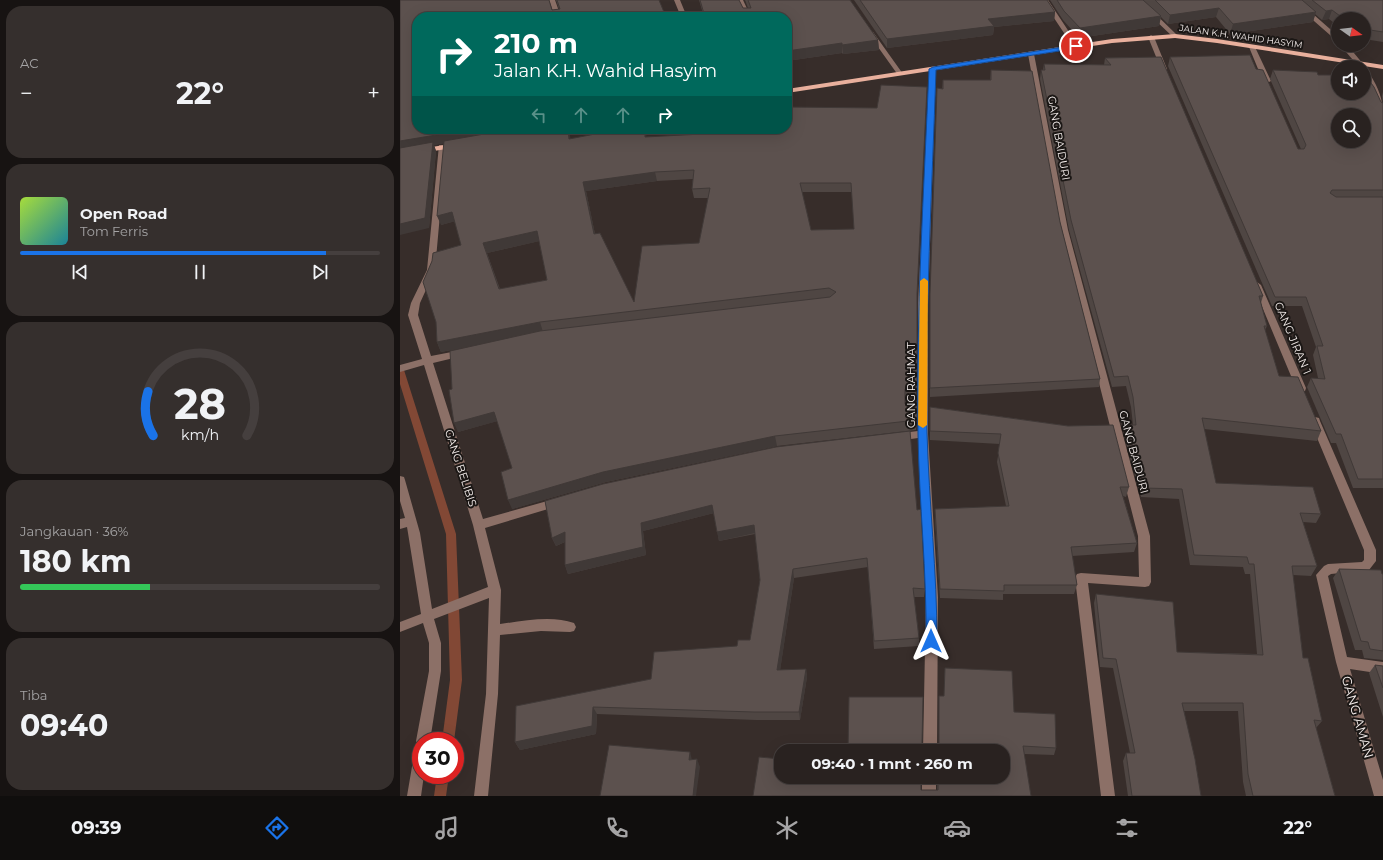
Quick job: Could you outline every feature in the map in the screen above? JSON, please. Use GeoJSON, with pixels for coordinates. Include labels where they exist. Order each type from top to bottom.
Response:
{"type":"FeatureCollection","features":[{"type":"Feature","properties":{"kind":"main road","name":"JALAN K.H. WAHID HASYIM"},"geometry":{"type":"LineString","coordinates":[[792,90],[1076,46],[1151,37],[1175,36],[1252,47],[1331,61]]}},
{"type":"Feature","properties":{"kind":"main road","name":"JALAN K.H. WAHID HASYIM"},"geometry":{"type":"LineString","coordinates":[[1371,67],[1383,67]]}},
{"type":"Feature","properties":{"kind":"main road"},"geometry":{"type":"LineString","coordinates":[[400,154],[465,144]]}},
{"type":"Feature","properties":{"kind":"street"},"geometry":{"type":"LineString","coordinates":[[552,0],[556,12]]}},
{"type":"Feature","properties":{"kind":"street"},"geometry":{"type":"LineString","coordinates":[[678,0],[682,12]]}},
{"type":"Feature","properties":{"kind":"street"},"geometry":{"type":"LineString","coordinates":[[740,0],[746,12]]}},
{"type":"Feature","properties":{"kind":"street"},"geometry":{"type":"LineString","coordinates":[[1045,0],[1076,46]]}},
{"type":"Feature","properties":{"kind":"street"},"geometry":{"type":"LineString","coordinates":[[1137,0],[1175,36]]}},
{"type":"Feature","properties":{"kind":"street"},"geometry":{"type":"LineString","coordinates":[[1293,0],[1331,33]]}},
{"type":"Feature","properties":{"kind":"street"},"geometry":{"type":"LineString","coordinates":[[866,25],[900,74]]}},
{"type":"Feature","properties":{"kind":"street"},"geometry":{"type":"LineString","coordinates":[[1151,37],[1169,80]]}},
{"type":"Feature","properties":{"kind":"street"},"geometry":{"type":"LineString","coordinates":[[1252,47],[1271,90]]}},
{"type":"Feature","properties":{"kind":"street"},"geometry":{"type":"LineString","coordinates":[[1349,52],[1357,60]]}},
{"type":"Feature","properties":{"kind":"street","name":"GANG BAIDURI"},"geometry":{"type":"LineString","coordinates":[[1032,54],[1064,230],[1144,536],[1144,582],[1081,578],[1108,796]]}},
{"type":"Feature","properties":{"kind":"street","name":"GANG RAHMAT"},"geometry":{"type":"LineString","coordinates":[[930,744],[932,597],[923,434],[924,303],[933,69]]}},
{"type":"Feature","properties":{"kind":"street"},"geometry":{"type":"LineString","coordinates":[[1371,84],[1383,110]]}},
{"type":"Feature","properties":{"kind":"street","name":"GANG BELIBIS"},"geometry":{"type":"LineString","coordinates":[[442,148],[431,270],[413,311],[479,525],[495,590],[492,694],[481,796]]}},
{"type":"Feature","properties":{"kind":"street","name":"GANG JIRAN 1"},"geometry":{"type":"LineString","coordinates":[[1253,274],[1305,397]]}},
{"type":"Feature","properties":{"kind":"street"},"geometry":{"type":"LineString","coordinates":[[400,369],[428,360],[474,351]]}},
{"type":"Feature","properties":{"kind":"street"},"geometry":{"type":"LineString","coordinates":[[1311,412],[1370,550],[1371,557],[1370,561],[1365,567],[1328,569],[1322,575],[1342,662],[1383,668]]}},
{"type":"Feature","properties":{"kind":"street"},"geometry":{"type":"LineString","coordinates":[[884,438],[923,434]]}},
{"type":"Feature","properties":{"kind":"street"},"geometry":{"type":"LineString","coordinates":[[400,480],[405,522],[432,614],[435,643],[435,671],[425,732]]}},
{"type":"Feature","properties":{"kind":"street"},"geometry":{"type":"LineString","coordinates":[[479,525],[570,498]]}},
{"type":"Feature","properties":{"kind":"street"},"geometry":{"type":"LineString","coordinates":[[400,627],[495,590]]}},
{"type":"Feature","properties":{"kind":"street"},"geometry":{"type":"LineString","coordinates":[[494,631],[528,625],[548,624],[570,627]]}},
{"type":"Feature","properties":{"kind":"street","name":"GANG AMAN"},"geometry":{"type":"LineString","coordinates":[[1342,662],[1381,796]]}},
{"type":"Feature","properties":{"kind":"street"},"geometry":{"type":"LineString","coordinates":[[414,796],[416,784]]}},
{"type":"Feature","properties":{"kind":"street"},"geometry":{"type":"LineString","coordinates":[[929,796],[930,784]]}},
{"type":"Feature","properties":{"kind":"building"},"geometry":{"type":"Polygon","coordinates":[[[400,0],[549,0],[552,10],[560,9],[557,0],[659,0],[664,12],[412,12],[412,134],[442,134],[400,141],[400,0]]]}},
{"type":"Feature","properties":{"kind":"building"},"geometry":{"type":"Polygon","coordinates":[[[700,0],[739,0],[743,8],[751,8],[748,0],[850,0],[878,40],[842,45],[842,43],[792,50],[792,12],[704,12],[700,0]]]}},
{"type":"Feature","properties":{"kind":"building"},"geometry":{"type":"Polygon","coordinates":[[[860,0],[1047,0],[1055,12],[988,19],[994,26],[887,39],[860,0]]]}},
{"type":"Feature","properties":{"kind":"building"},"geometry":{"type":"Polygon","coordinates":[[[1057,0],[1143,0],[1161,16],[1080,28],[1064,11],[1057,0]]]}},
{"type":"Feature","properties":{"kind":"building"},"geometry":{"type":"Polygon","coordinates":[[[1155,0],[1302,0],[1316,12],[1233,24],[1219,8],[1170,15],[1155,0]]]}},
{"type":"Feature","properties":{"kind":"building"},"geometry":{"type":"Polygon","coordinates":[[[1312,0],[1383,0],[1383,32],[1371,30],[1371,12],[1326,11],[1312,0]]]}},
{"type":"Feature","properties":{"kind":"building"},"geometry":{"type":"Polygon","coordinates":[[[1250,55],[1256,69],[1263,70],[1298,149],[1304,149],[1306,145],[1273,70],[1317,72],[1318,75],[1331,75],[1331,100],[1371,100],[1371,83],[1381,102],[1383,103],[1383,190],[1332,190],[1330,193],[1336,197],[1383,197],[1383,479],[1358,479],[1341,434],[1336,434],[1311,378],[1325,379],[1317,346],[1323,346],[1306,297],[1275,297],[1170,57],[1250,55]]]}},
{"type":"Feature","properties":{"kind":"building"},"geometry":{"type":"Polygon","coordinates":[[[1161,57],[1263,296],[1259,296],[1267,326],[1264,326],[1279,376],[1298,377],[1321,431],[1202,418],[1216,483],[1313,487],[1321,514],[1300,513],[1317,566],[1292,566],[1303,658],[1308,658],[1322,721],[1314,720],[1335,796],[1253,796],[1248,774],[1243,703],[1182,703],[1195,759],[1201,796],[1132,796],[1126,753],[1135,753],[1116,659],[1103,658],[1096,594],[1173,602],[1177,652],[1263,655],[1254,564],[1249,564],[1247,557],[1194,555],[1182,489],[1144,488],[1127,425],[1136,425],[1133,397],[1128,376],[1114,377],[1071,220],[1041,70],[1045,70],[1044,64],[1111,65],[1105,58],[1161,57]]]}},
{"type":"Feature","properties":{"kind":"building"},"geometry":{"type":"Polygon","coordinates":[[[991,70],[1032,71],[1060,222],[1100,379],[930,388],[930,294],[937,88],[943,89],[943,80],[991,80],[991,70]]]}},
{"type":"Feature","properties":{"kind":"building"},"geometry":{"type":"Polygon","coordinates":[[[881,85],[927,87],[917,294],[917,388],[905,389],[905,404],[917,406],[917,420],[775,436],[603,472],[508,500],[501,472],[512,468],[494,412],[454,423],[449,390],[452,389],[450,351],[540,331],[830,297],[836,292],[829,288],[540,322],[437,342],[436,322],[423,282],[432,261],[433,253],[461,245],[452,212],[437,216],[444,141],[484,134],[568,134],[569,139],[595,134],[645,134],[645,137],[702,134],[792,134],[792,107],[877,108],[881,85]],[[694,170],[655,172],[583,182],[594,234],[600,233],[634,302],[642,246],[699,243],[710,188],[692,189],[694,170]],[[800,183],[811,230],[854,229],[851,183],[800,183]],[[537,231],[483,243],[499,289],[547,280],[537,231]]]}},
{"type":"Feature","properties":{"kind":"building"},"geometry":{"type":"Polygon","coordinates":[[[433,142],[425,218],[400,224],[400,148],[433,142]]]}},
{"type":"Feature","properties":{"kind":"building"},"geometry":{"type":"Polygon","coordinates":[[[930,407],[1068,426],[1113,425],[1129,487],[1120,487],[1137,543],[1071,547],[1077,585],[1004,585],[1004,591],[940,589],[935,509],[1009,506],[998,453],[1001,434],[930,431],[930,407]]]}},
{"type":"Feature","properties":{"kind":"building"},"geometry":{"type":"Polygon","coordinates":[[[910,431],[917,510],[921,509],[925,589],[913,588],[919,638],[874,641],[867,558],[793,569],[777,670],[806,669],[799,712],[593,707],[592,726],[515,742],[516,706],[651,679],[654,652],[737,646],[738,640],[750,640],[760,580],[754,525],[717,532],[712,505],[641,523],[643,547],[565,565],[565,532],[552,538],[545,501],[603,484],[776,447],[910,431]]]}},
{"type":"Feature","properties":{"kind":"building"},"geometry":{"type":"Polygon","coordinates":[[[1339,569],[1381,570],[1383,574],[1383,651],[1370,649],[1368,642],[1361,641],[1339,569]]]}},
{"type":"Feature","properties":{"kind":"building"},"geometry":{"type":"Polygon","coordinates":[[[1375,665],[1383,666],[1383,688],[1375,665]]]}},
{"type":"Feature","properties":{"kind":"building"},"geometry":{"type":"Polygon","coordinates":[[[945,668],[1012,671],[1014,712],[1055,714],[1056,748],[1023,746],[1031,796],[753,796],[759,757],[774,758],[774,784],[921,784],[921,790],[938,790],[938,784],[1010,784],[1010,744],[938,744],[939,696],[944,696],[945,668]]]}},
{"type":"Feature","properties":{"kind":"building"},"geometry":{"type":"Polygon","coordinates":[[[849,697],[923,697],[922,743],[848,744],[849,697]]]}},
{"type":"Feature","properties":{"kind":"building"},"geometry":{"type":"Polygon","coordinates":[[[609,745],[690,752],[689,760],[697,759],[693,796],[600,796],[609,745]]]}},
{"type":"Feature","properties":{"kind":"waterway"},"geometry":{"type":"LineString","coordinates":[[400,370],[451,534],[456,680],[449,732]]}},
{"type":"Feature","properties":{"kind":"waterway"},"geometry":{"type":"LineString","coordinates":[[440,796],[442,784]]}},
{"type":"Feature","properties":{"kind":"slow traffic"},"geometry":{"type":"LineString","coordinates":[[923,425],[924,281]]}},
{"type":"Feature","properties":{"kind":"route"},"geometry":{"type":"LineString","coordinates":[[931,641],[932,597],[923,434],[924,303],[933,69],[1076,46]]}}]}
